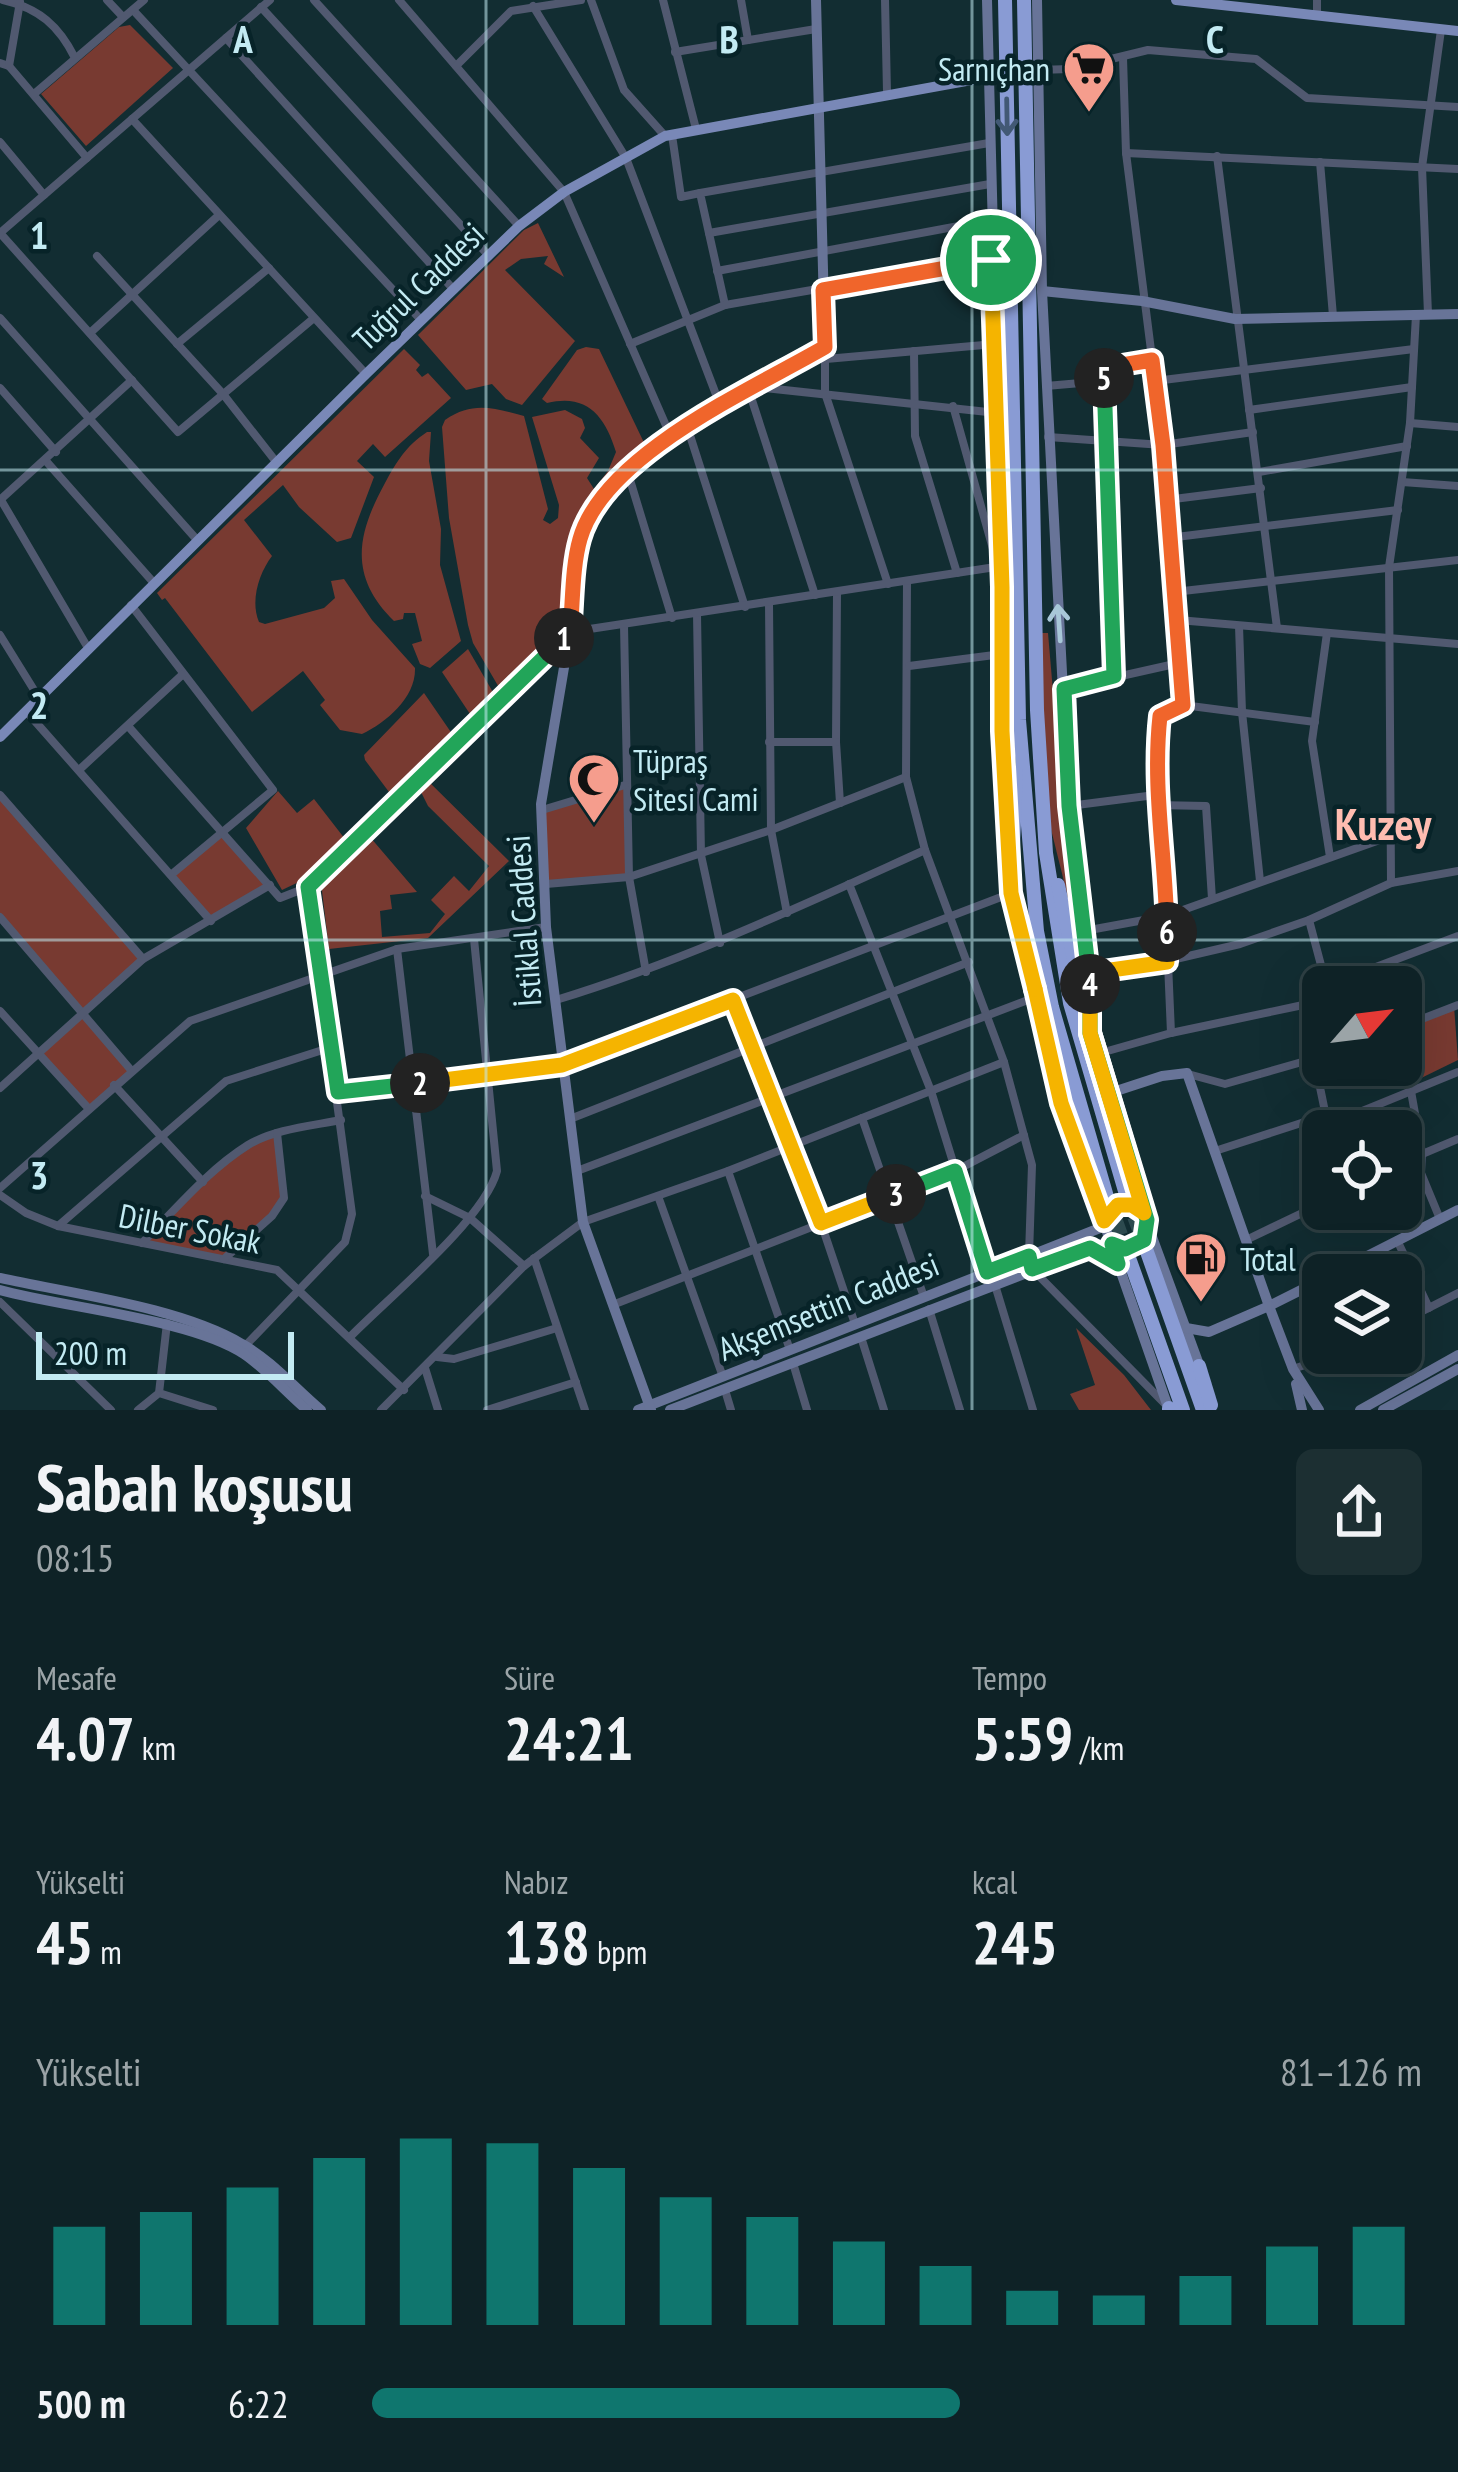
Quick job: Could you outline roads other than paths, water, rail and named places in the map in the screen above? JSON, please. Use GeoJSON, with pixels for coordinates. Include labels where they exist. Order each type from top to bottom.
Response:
{"type":"FeatureCollection","features":[{"type":"Feature","properties":{"kind":"highway"},"geometry":{"type":"LineString","coordinates":[[1005,0],[1019,719],[1011,893]]}},
{"type":"Feature","properties":{"kind":"highway"},"geometry":{"type":"LineString","coordinates":[[1024,0],[1043,815],[1055,928],[1070,1003],[1125,1191]]}},
{"type":"Feature","properties":{"kind":"highway"},"geometry":{"type":"LineString","coordinates":[[1002,587],[1015,454]]}},
{"type":"Feature","properties":{"kind":"highway"},"geometry":{"type":"LineString","coordinates":[[1019,719],[1037,931],[1102,1199]]}},
{"type":"Feature","properties":{"kind":"highway"},"geometry":{"type":"LineString","coordinates":[[1043,815],[1090,1033]]}},
{"type":"Feature","properties":{"kind":"highway"},"geometry":{"type":"LineString","coordinates":[[1146,1249],[1210,1410]]}},
{"type":"Feature","properties":{"kind":"highway"},"geometry":{"type":"LineString","coordinates":[[1123,1260],[1184,1410]]}},
{"type":"Feature","properties":{"kind":"highway"},"geometry":{"type":"LineString","coordinates":[[1199,1366],[1210,1410]]}},
{"type":"Feature","properties":{"kind":"main road"},"geometry":{"type":"LineString","coordinates":[[816,0],[825,353]]}},
{"type":"Feature","properties":{"kind":"main road"},"geometry":{"type":"LineString","coordinates":[[987,0],[1011,893],[1061,1103],[1102,1199],[1111,1242],[1123,1260],[1169,1410]]}},
{"type":"Feature","properties":{"kind":"main road"},"geometry":{"type":"LineString","coordinates":[[1037,0],[1048,437],[1069,806],[1090,973],[1090,1033],[1146,1220],[1199,1366]]}},
{"type":"Feature","properties":{"kind":"main road"},"geometry":{"type":"LineString","coordinates":[[1176,0],[1317,7],[1458,32]]}},
{"type":"Feature","properties":{"kind":"main road"},"geometry":{"type":"LineString","coordinates":[[988,83],[1037,77]]}},
{"type":"Feature","properties":{"kind":"main road","name":"Tuğrul Caddesi"},"geometry":{"type":"LineString","coordinates":[[0,737],[519,226],[564,192],[669,135],[886,92],[988,83]]}},
{"type":"Feature","properties":{"kind":"main road"},"geometry":{"type":"LineString","coordinates":[[1042,291],[1142,301],[1235,319],[1458,314]]}},
{"type":"Feature","properties":{"kind":"main road","name":"İstiklal Caddesi"},"geometry":{"type":"LineString","coordinates":[[646,1409],[615,1304],[584,1222],[547,927],[542,810],[580,539],[626,469],[720,405],[825,353]]}},
{"type":"Feature","properties":{"kind":"main road"},"geometry":{"type":"LineString","coordinates":[[1107,1094],[1187,1073],[1293,1369],[1302,1410]]}},
{"type":"Feature","properties":{"kind":"main road"},"geometry":{"type":"LineString","coordinates":[[1084,1234],[1102,1199]]}},
{"type":"Feature","properties":{"kind":"main road"},"geometry":{"type":"LineString","coordinates":[[1105,1223],[1118,1205],[1132,1205],[1146,1220]]}},
{"type":"Feature","properties":{"kind":"main road"},"geometry":{"type":"LineString","coordinates":[[1370,1254],[1458,1210]]}},
{"type":"Feature","properties":{"kind":"main road"},"geometry":{"type":"LineString","coordinates":[[1111,1242],[1125,1249],[1138,1245],[1146,1220]]}},
{"type":"Feature","properties":{"kind":"main road","name":"Akşemsettin Caddesi"},"geometry":{"type":"LineString","coordinates":[[927,1303],[987,1272],[1105,1223]]}},
{"type":"Feature","properties":{"kind":"main road","name":"Akşemsettin Caddesi"},"geometry":{"type":"LineString","coordinates":[[646,1409],[927,1303],[1111,1242]]}},
{"type":"Feature","properties":{"kind":"main road"},"geometry":{"type":"LineString","coordinates":[[1090,1248],[1123,1260]]}},
{"type":"Feature","properties":{"kind":"main road"},"geometry":{"type":"LineString","coordinates":[[0,1279],[168,1321],[245,1350],[321,1410]]}},
{"type":"Feature","properties":{"kind":"main road"},"geometry":{"type":"LineString","coordinates":[[1186,1328],[1209,1332],[1302,1289]]}},
{"type":"Feature","properties":{"kind":"main road"},"geometry":{"type":"LineString","coordinates":[[0,1290],[53,1304],[168,1321]]}},
{"type":"Feature","properties":{"kind":"main road"},"geometry":{"type":"LineString","coordinates":[[245,1350],[307,1410]]}},
{"type":"Feature","properties":{"kind":"main road"},"geometry":{"type":"LineString","coordinates":[[1360,1410],[1458,1355]]}},
{"type":"Feature","properties":{"kind":"main road"},"geometry":{"type":"LineString","coordinates":[[1293,1369],[1319,1410]]}},
{"type":"Feature","properties":{"kind":"main road"},"geometry":{"type":"LineString","coordinates":[[1382,1410],[1458,1369]]}},
{"type":"Feature","properties":{"kind":"main road","name":"Akşemsettin Caddesi"},"geometry":{"type":"LineString","coordinates":[[670,1410],[724,1383]]}},
{"type":"Feature","properties":{"kind":"street"},"geometry":{"type":"LineString","coordinates":[[3,0],[21,2],[50,20],[75,58]]}},
{"type":"Feature","properties":{"kind":"street"},"geometry":{"type":"LineString","coordinates":[[107,0],[122,17]]}},
{"type":"Feature","properties":{"kind":"street"},"geometry":{"type":"LineString","coordinates":[[34,94],[144,0]]}},
{"type":"Feature","properties":{"kind":"street"},"geometry":{"type":"LineString","coordinates":[[314,0],[519,226]]}},
{"type":"Feature","properties":{"kind":"street"},"geometry":{"type":"LineString","coordinates":[[399,0],[564,192],[671,437]]}},
{"type":"Feature","properties":{"kind":"street"},"geometry":{"type":"LineString","coordinates":[[406,9],[417,0]]}},
{"type":"Feature","properties":{"kind":"street"},"geometry":{"type":"LineString","coordinates":[[501,0],[511,11]]}},
{"type":"Feature","properties":{"kind":"street"},"geometry":{"type":"LineString","coordinates":[[456,66],[511,11],[581,0]]}},
{"type":"Feature","properties":{"kind":"street"},"geometry":{"type":"LineString","coordinates":[[591,0],[624,90],[669,135],[681,196],[989,143]]}},
{"type":"Feature","properties":{"kind":"street"},"geometry":{"type":"LineString","coordinates":[[664,0],[696,129]]}},
{"type":"Feature","properties":{"kind":"street"},"geometry":{"type":"LineString","coordinates":[[741,0],[748,40]]}},
{"type":"Feature","properties":{"kind":"street"},"geometry":{"type":"LineString","coordinates":[[885,0],[886,92]]}},
{"type":"Feature","properties":{"kind":"street"},"geometry":{"type":"LineString","coordinates":[[21,2],[4,64],[87,158]]}},
{"type":"Feature","properties":{"kind":"street"},"geometry":{"type":"LineString","coordinates":[[314,318],[178,432],[0,233],[266,4],[489,256]]}},
{"type":"Feature","properties":{"kind":"street"},"geometry":{"type":"LineString","coordinates":[[533,6],[626,158],[720,405]]}},
{"type":"Feature","properties":{"kind":"street"},"geometry":{"type":"LineString","coordinates":[[133,10],[422,322]]}},
{"type":"Feature","properties":{"kind":"street"},"geometry":{"type":"LineString","coordinates":[[675,52],[816,28]]}},
{"type":"Feature","properties":{"kind":"street"},"geometry":{"type":"LineString","coordinates":[[1391,883],[1389,567],[1422,314],[1422,167],[1442,30]]}},
{"type":"Feature","properties":{"kind":"street"},"geometry":{"type":"LineString","coordinates":[[226,38],[454,290]]}},
{"type":"Feature","properties":{"kind":"street"},"geometry":{"type":"LineString","coordinates":[[1037,77],[1148,50],[1256,59],[1307,98],[1458,107]]}},
{"type":"Feature","properties":{"kind":"street"},"geometry":{"type":"LineString","coordinates":[[1124,58],[1126,153],[1163,445],[1183,705]]}},
{"type":"Feature","properties":{"kind":"street"},"geometry":{"type":"LineString","coordinates":[[132,119],[366,374]]}},
{"type":"Feature","properties":{"kind":"street"},"geometry":{"type":"LineString","coordinates":[[0,142],[44,195]]}},
{"type":"Feature","properties":{"kind":"street"},"geometry":{"type":"LineString","coordinates":[[1126,153],[1458,169]]}},
{"type":"Feature","properties":{"kind":"street"},"geometry":{"type":"LineString","coordinates":[[1217,156],[1235,319],[1274,580],[1276,628]]}},
{"type":"Feature","properties":{"kind":"street"},"geometry":{"type":"LineString","coordinates":[[1320,162],[1333,316]]}},
{"type":"Feature","properties":{"kind":"street"},"geometry":{"type":"LineString","coordinates":[[709,233],[990,184]]}},
{"type":"Feature","properties":{"kind":"street"},"geometry":{"type":"LineString","coordinates":[[700,194],[725,305]]}},
{"type":"Feature","properties":{"kind":"street"},"geometry":{"type":"LineString","coordinates":[[90,333],[219,215]]}},
{"type":"Feature","properties":{"kind":"street"},"geometry":{"type":"LineString","coordinates":[[717,271],[991,220]]}},
{"type":"Feature","properties":{"kind":"street"},"geometry":{"type":"LineString","coordinates":[[97,256],[223,394],[277,463]]}},
{"type":"Feature","properties":{"kind":"street"},"geometry":{"type":"LineString","coordinates":[[630,344],[725,305],[991,260]]}},
{"type":"Feature","properties":{"kind":"street"},"geometry":{"type":"LineString","coordinates":[[177,344],[269,268]]}},
{"type":"Feature","properties":{"kind":"street"},"geometry":{"type":"LineString","coordinates":[[0,318],[198,541]]}},
{"type":"Feature","properties":{"kind":"street"},"geometry":{"type":"LineString","coordinates":[[888,584],[825,393],[825,353],[994,344]]}},
{"type":"Feature","properties":{"kind":"street"},"geometry":{"type":"LineString","coordinates":[[1155,380],[1414,349]]}},
{"type":"Feature","properties":{"kind":"street"},"geometry":{"type":"LineString","coordinates":[[914,351],[915,436],[957,573]]}},
{"type":"Feature","properties":{"kind":"street"},"geometry":{"type":"LineString","coordinates":[[1114,676],[1104,368],[1152,360]]}},
{"type":"Feature","properties":{"kind":"street"},"geometry":{"type":"LineString","coordinates":[[88,648],[0,499],[92,421],[132,380]]}},
{"type":"Feature","properties":{"kind":"street"},"geometry":{"type":"LineString","coordinates":[[1046,386],[1104,381]]}},
{"type":"Feature","properties":{"kind":"street"},"geometry":{"type":"LineString","coordinates":[[1250,410],[1412,387]]}},
{"type":"Feature","properties":{"kind":"street"},"geometry":{"type":"LineString","coordinates":[[0,388],[56,452]]}},
{"type":"Feature","properties":{"kind":"street"},"geometry":{"type":"LineString","coordinates":[[815,595],[752,389],[997,413]]}},
{"type":"Feature","properties":{"kind":"street"},"geometry":{"type":"LineString","coordinates":[[128,727],[280,898],[308,887],[570,632],[999,566],[953,406]]}},
{"type":"Feature","properties":{"kind":"street"},"geometry":{"type":"LineString","coordinates":[[1410,423],[1458,427]]}},
{"type":"Feature","properties":{"kind":"street"},"geometry":{"type":"LineString","coordinates":[[687,427],[745,607]]}},
{"type":"Feature","properties":{"kind":"street"},"geometry":{"type":"LineString","coordinates":[[1048,437],[1163,445],[1253,432]]}},
{"type":"Feature","properties":{"kind":"street"},"geometry":{"type":"LineString","coordinates":[[1258,472],[1407,446]]}},
{"type":"Feature","properties":{"kind":"street"},"geometry":{"type":"LineString","coordinates":[[46,461],[153,582]]}},
{"type":"Feature","properties":{"kind":"street"},"geometry":{"type":"LineString","coordinates":[[626,469],[672,618]]}},
{"type":"Feature","properties":{"kind":"street"},"geometry":{"type":"LineString","coordinates":[[1402,482],[1458,486]]}},
{"type":"Feature","properties":{"kind":"street"},"geometry":{"type":"LineString","coordinates":[[1166,500],[1261,488]]}},
{"type":"Feature","properties":{"kind":"street"},"geometry":{"type":"LineString","coordinates":[[1168,538],[1397,510]]}},
{"type":"Feature","properties":{"kind":"street"},"geometry":{"type":"LineString","coordinates":[[1174,592],[1458,560]]}},
{"type":"Feature","properties":{"kind":"street"},"geometry":{"type":"LineString","coordinates":[[907,581],[906,777],[926,850],[1004,1062],[1032,1165],[1032,1269],[1169,1410]]}},
{"type":"Feature","properties":{"kind":"street"},"geometry":{"type":"LineString","coordinates":[[837,592],[839,803]]}},
{"type":"Feature","properties":{"kind":"street"},"geometry":{"type":"LineString","coordinates":[[769,604],[771,830],[787,913]]}},
{"type":"Feature","properties":{"kind":"street"},"geometry":{"type":"LineString","coordinates":[[130,605],[273,790],[172,874]]}},
{"type":"Feature","properties":{"kind":"street"},"geometry":{"type":"LineString","coordinates":[[697,614],[701,855],[720,943]]}},
{"type":"Feature","properties":{"kind":"street"},"geometry":{"type":"LineString","coordinates":[[1178,620],[1458,644]]}},
{"type":"Feature","properties":{"kind":"street"},"geometry":{"type":"LineString","coordinates":[[624,625],[629,877],[646,972]]}},
{"type":"Feature","properties":{"kind":"street"},"geometry":{"type":"LineString","coordinates":[[1239,626],[1241,712],[1260,881]]}},
{"type":"Feature","properties":{"kind":"street"},"geometry":{"type":"LineString","coordinates":[[1327,633],[1312,740],[1330,857]]}},
{"type":"Feature","properties":{"kind":"street"},"geometry":{"type":"LineString","coordinates":[[0,635],[39,698]]}},
{"type":"Feature","properties":{"kind":"street"},"geometry":{"type":"LineString","coordinates":[[909,666],[1002,654]]}},
{"type":"Feature","properties":{"kind":"street"},"geometry":{"type":"LineString","coordinates":[[1064,689],[1179,662]]}},
{"type":"Feature","properties":{"kind":"street"},"geometry":{"type":"LineString","coordinates":[[79,770],[182,675]]}},
{"type":"Feature","properties":{"kind":"street"},"geometry":{"type":"LineString","coordinates":[[1171,1033],[1156,800],[1160,716],[1183,705],[1315,722]]}},
{"type":"Feature","properties":{"kind":"street"},"geometry":{"type":"LineString","coordinates":[[26,711],[212,921]]}},
{"type":"Feature","properties":{"kind":"street"},"geometry":{"type":"LineString","coordinates":[[769,742],[836,742]]}},
{"type":"Feature","properties":{"kind":"street"},"geometry":{"type":"LineString","coordinates":[[546,884],[629,877],[771,830],[906,777]]}},
{"type":"Feature","properties":{"kind":"street"},"geometry":{"type":"LineString","coordinates":[[542,810],[625,785]]}},
{"type":"Feature","properties":{"kind":"street"},"geometry":{"type":"LineString","coordinates":[[0,795],[143,959]]}},
{"type":"Feature","properties":{"kind":"street"},"geometry":{"type":"LineString","coordinates":[[1069,806],[1156,800],[1206,806],[1212,898]]}},
{"type":"Feature","properties":{"kind":"street"},"geometry":{"type":"LineString","coordinates":[[1084,931],[1166,916],[1390,836]]}},
{"type":"Feature","properties":{"kind":"street"},"geometry":{"type":"LineString","coordinates":[[556,1000],[720,943],[926,850]]}},
{"type":"Feature","properties":{"kind":"street"},"geometry":{"type":"LineString","coordinates":[[1090,973],[1167,962],[1240,944],[1391,883],[1458,871]]}},
{"type":"Feature","properties":{"kind":"street"},"geometry":{"type":"LineString","coordinates":[[849,884],[931,1091],[987,1272]]}},
{"type":"Feature","properties":{"kind":"street"},"geometry":{"type":"LineString","coordinates":[[0,1088],[143,959],[270,885]]}},
{"type":"Feature","properties":{"kind":"street"},"geometry":{"type":"LineString","coordinates":[[245,1350],[345,1242],[352,1214],[308,887]]}},
{"type":"Feature","properties":{"kind":"street"},"geometry":{"type":"LineString","coordinates":[[338,1092],[562,1065],[1011,893]]}},
{"type":"Feature","properties":{"kind":"street"},"geometry":{"type":"LineString","coordinates":[[0,917],[131,1070]]}},
{"type":"Feature","properties":{"kind":"street"},"geometry":{"type":"LineString","coordinates":[[1309,920],[1319,966]]}},
{"type":"Feature","properties":{"kind":"street"},"geometry":{"type":"LineString","coordinates":[[0,1192],[114,1084],[190,1021],[397,949],[547,927]]}},
{"type":"Feature","properties":{"kind":"street"},"geometry":{"type":"LineString","coordinates":[[1377,966],[1458,935]]}},
{"type":"Feature","properties":{"kind":"street"},"geometry":{"type":"LineString","coordinates":[[350,1337],[470,1218],[494,1184],[497,1171],[474,939]]}},
{"type":"Feature","properties":{"kind":"street"},"geometry":{"type":"LineString","coordinates":[[397,949],[433,1254]]}},
{"type":"Feature","properties":{"kind":"street"},"geometry":{"type":"LineString","coordinates":[[570,1119],[968,962]]}},
{"type":"Feature","properties":{"kind":"street"},"geometry":{"type":"LineString","coordinates":[[577,1171],[1037,997]]}},
{"type":"Feature","properties":{"kind":"street"},"geometry":{"type":"LineString","coordinates":[[733,1000],[821,1223],[884,1410]]}},
{"type":"Feature","properties":{"kind":"street"},"geometry":{"type":"LineString","coordinates":[[1422,1021],[1458,1004]]}},
{"type":"Feature","properties":{"kind":"street"},"geometry":{"type":"LineString","coordinates":[[1097,1054],[1302,1005]]}},
{"type":"Feature","properties":{"kind":"street"},"geometry":{"type":"LineString","coordinates":[[0,1011],[88,1109]]}},
{"type":"Feature","properties":{"kind":"street"},"geometry":{"type":"LineString","coordinates":[[58,1226],[226,1081],[332,1047]]}},
{"type":"Feature","properties":{"kind":"street"},"geometry":{"type":"LineString","coordinates":[[381,1410],[524,1266],[584,1222],[728,1171],[1004,1062]]}},
{"type":"Feature","properties":{"kind":"street"},"geometry":{"type":"LineString","coordinates":[[1187,1073],[1225,1084],[1302,1062]]}},
{"type":"Feature","properties":{"kind":"street"},"geometry":{"type":"LineString","coordinates":[[1364,1110],[1458,1072]]}},
{"type":"Feature","properties":{"kind":"street"},"geometry":{"type":"LineString","coordinates":[[114,1084],[203,1182]]}},
{"type":"Feature","properties":{"kind":"street"},"geometry":{"type":"LineString","coordinates":[[1411,1086],[1415,1110]]}},
{"type":"Feature","properties":{"kind":"street"},"geometry":{"type":"LineString","coordinates":[[862,1118],[960,1410]]}},
{"type":"Feature","properties":{"kind":"street"},"geometry":{"type":"LineString","coordinates":[[142,1243],[248,1145],[277,1133],[341,1120]]}},
{"type":"Feature","properties":{"kind":"street"},"geometry":{"type":"LineString","coordinates":[[1215,1151],[1302,1130]]}},
{"type":"Feature","properties":{"kind":"street"},"geometry":{"type":"LineString","coordinates":[[224,1259],[272,1216],[284,1198],[277,1133]]}},
{"type":"Feature","properties":{"kind":"street"},"geometry":{"type":"LineString","coordinates":[[615,1304],[955,1171],[1024,1135]]}},
{"type":"Feature","properties":{"kind":"street"},"geometry":{"type":"LineString","coordinates":[[1422,1153],[1458,1139]]}},
{"type":"Feature","properties":{"kind":"street"},"geometry":{"type":"LineString","coordinates":[[728,1171],[807,1410]]}},
{"type":"Feature","properties":{"kind":"street"},"geometry":{"type":"LineString","coordinates":[[1422,1175],[1440,1219]]}},
{"type":"Feature","properties":{"kind":"street","name":"Dilber Sokak"},"geometry":{"type":"LineString","coordinates":[[0,1192],[26,1213],[58,1226],[278,1270],[404,1390]]}},
{"type":"Feature","properties":{"kind":"street"},"geometry":{"type":"LineString","coordinates":[[425,1196],[470,1218],[524,1266]]}},
{"type":"Feature","properties":{"kind":"street"},"geometry":{"type":"LineString","coordinates":[[658,1196],[689,1275],[731,1410]]}},
{"type":"Feature","properties":{"kind":"street"},"geometry":{"type":"LineString","coordinates":[[1246,1240],[1302,1213]]}},
{"type":"Feature","properties":{"kind":"street"},"geometry":{"type":"LineString","coordinates":[[1397,1240],[1429,1308]]}},
{"type":"Feature","properties":{"kind":"street"},"geometry":{"type":"LineString","coordinates":[[534,1258],[585,1410]]}},
{"type":"Feature","properties":{"kind":"street"},"geometry":{"type":"LineString","coordinates":[[995,1284],[1033,1410]]}},
{"type":"Feature","properties":{"kind":"street"},"geometry":{"type":"LineString","coordinates":[[1422,1312],[1458,1293]]}},
{"type":"Feature","properties":{"kind":"street"},"geometry":{"type":"LineString","coordinates":[[0,1302],[111,1410]]}},
{"type":"Feature","properties":{"kind":"street"},"geometry":{"type":"LineString","coordinates":[[138,1410],[158,1393],[168,1321]]}},
{"type":"Feature","properties":{"kind":"street"},"geometry":{"type":"LineString","coordinates":[[436,1357],[454,1359],[557,1328]]}},
{"type":"Feature","properties":{"kind":"street"},"geometry":{"type":"LineString","coordinates":[[1293,1369],[1302,1366]]}},
{"type":"Feature","properties":{"kind":"street"},"geometry":{"type":"LineString","coordinates":[[425,1368],[439,1410]]}},
{"type":"Feature","properties":{"kind":"street"},"geometry":{"type":"LineString","coordinates":[[487,1410],[576,1382]]}},
{"type":"Feature","properties":{"kind":"street"},"geometry":{"type":"LineString","coordinates":[[158,1393],[213,1410]]}},
{"type":"Feature","properties":{"kind":"tunnel"},"geometry":{"type":"LineString","coordinates":[[1127,1197],[1146,1249]]}},
{"type":"Feature","properties":{"kind":"tunnel"},"geometry":{"type":"LineString","coordinates":[[1109,1202],[1128,1254]]}},
{"type":"Feature","properties":{"kind":"place","name":"Sarnıçhan"},"geometry":{"type":"Point","coordinates":[1089,114]}},
{"type":"Feature","properties":{"kind":"place","name":"Tüpraş Sitesi Cami"},"geometry":{"type":"Point","coordinates":[594,825]}},
{"type":"Feature","properties":{"kind":"place","name":"Total"},"geometry":{"type":"Point","coordinates":[1201,1304]}},
{"type":"Feature","properties":{"kind":"district","name":"Kuzey"},"geometry":{"type":"Point","coordinates":[1383,823]}}]}
